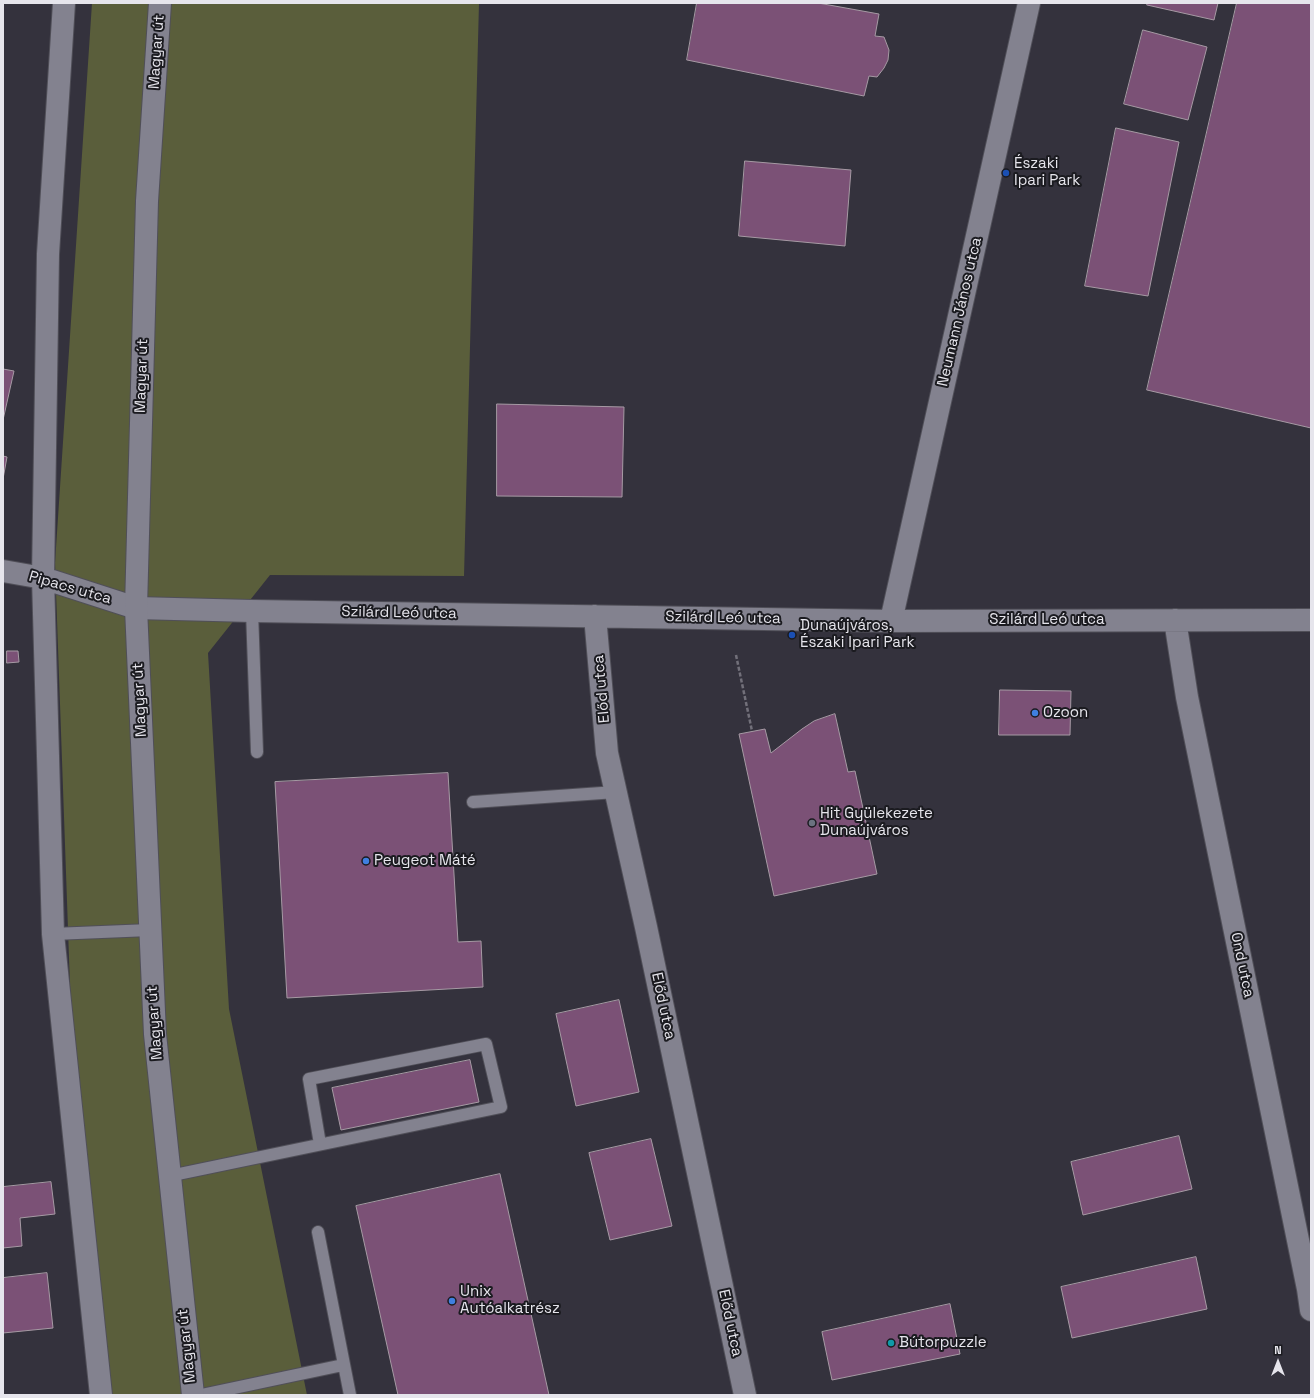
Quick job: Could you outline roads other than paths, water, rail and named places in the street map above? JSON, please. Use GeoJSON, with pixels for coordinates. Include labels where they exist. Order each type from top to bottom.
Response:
{"type":"FeatureCollection","features":[{"type":"Feature","properties":{"kind":"street"},"geometry":{"type":"LineString","coordinates":[[64,3],[48,254],[43,578],[53,934],[101,1395]]}},
{"type":"Feature","properties":{"kind":"street","name":"Magyar út"},"geometry":{"type":"LineString","coordinates":[[160,3],[147,201],[136,608],[154,1034],[193,1395]]}},
{"type":"Feature","properties":{"kind":"street","name":"Neumann János utca"},"geometry":{"type":"LineString","coordinates":[[892,621],[1029,3]]}},
{"type":"Feature","properties":{"kind":"street","name":"Pipacs utca"},"geometry":{"type":"LineString","coordinates":[[3,571],[43,578],[136,608]]}},
{"type":"Feature","properties":{"kind":"street","name":"Szilárd Leó utca"},"geometry":{"type":"LineString","coordinates":[[136,608],[892,621],[1311,620]]}},
{"type":"Feature","properties":{"kind":"street","name":"Előd utca"},"geometry":{"type":"LineString","coordinates":[[595,616],[607,753],[745,1395]]}},
{"type":"Feature","properties":{"kind":"street","name":"Ond utca"},"geometry":{"type":"LineString","coordinates":[[1175,620],[1187,697],[1308,1289],[1311,1310]]}},
{"type":"Feature","properties":{"kind":"lane"},"geometry":{"type":"LineString","coordinates":[[252,611],[257,752]]}},
{"type":"Feature","properties":{"kind":"lane"},"geometry":{"type":"LineString","coordinates":[[473,802],[616,792]]}},
{"type":"Feature","properties":{"kind":"lane"},"geometry":{"type":"LineString","coordinates":[[53,934],[150,930]]}},
{"type":"Feature","properties":{"kind":"lane"},"geometry":{"type":"LineString","coordinates":[[169,1176],[501,1107],[486,1044],[308,1079],[320,1144]]}},
{"type":"Feature","properties":{"kind":"lane"},"geometry":{"type":"LineString","coordinates":[[318,1232],[350,1395]]}},
{"type":"Feature","properties":{"kind":"lane"},"geometry":{"type":"LineString","coordinates":[[201,1395],[343,1365]]}},
{"type":"Feature","properties":{"kind":"place","name":"Északi Ipari Park"},"geometry":{"type":"Point","coordinates":[1006,173]}},
{"type":"Feature","properties":{"kind":"place","name":"Dunaújváros, Északi Ipari Park"},"geometry":{"type":"Point","coordinates":[792,635]}},
{"type":"Feature","properties":{"kind":"place","name":"Ozoon"},"geometry":{"type":"Point","coordinates":[1035,713]}},
{"type":"Feature","properties":{"kind":"place","name":"Hit Gyülekezete Dunaújváros"},"geometry":{"type":"Point","coordinates":[812,823]}},
{"type":"Feature","properties":{"kind":"place","name":"Peugeot Máté"},"geometry":{"type":"Point","coordinates":[366,861]}},
{"type":"Feature","properties":{"kind":"place","name":"Unix Autóalkatrész"},"geometry":{"type":"Point","coordinates":[452,1301]}},
{"type":"Feature","properties":{"kind":"place","name":"Bútorpuzzle"},"geometry":{"type":"Point","coordinates":[891,1343]}}]}
